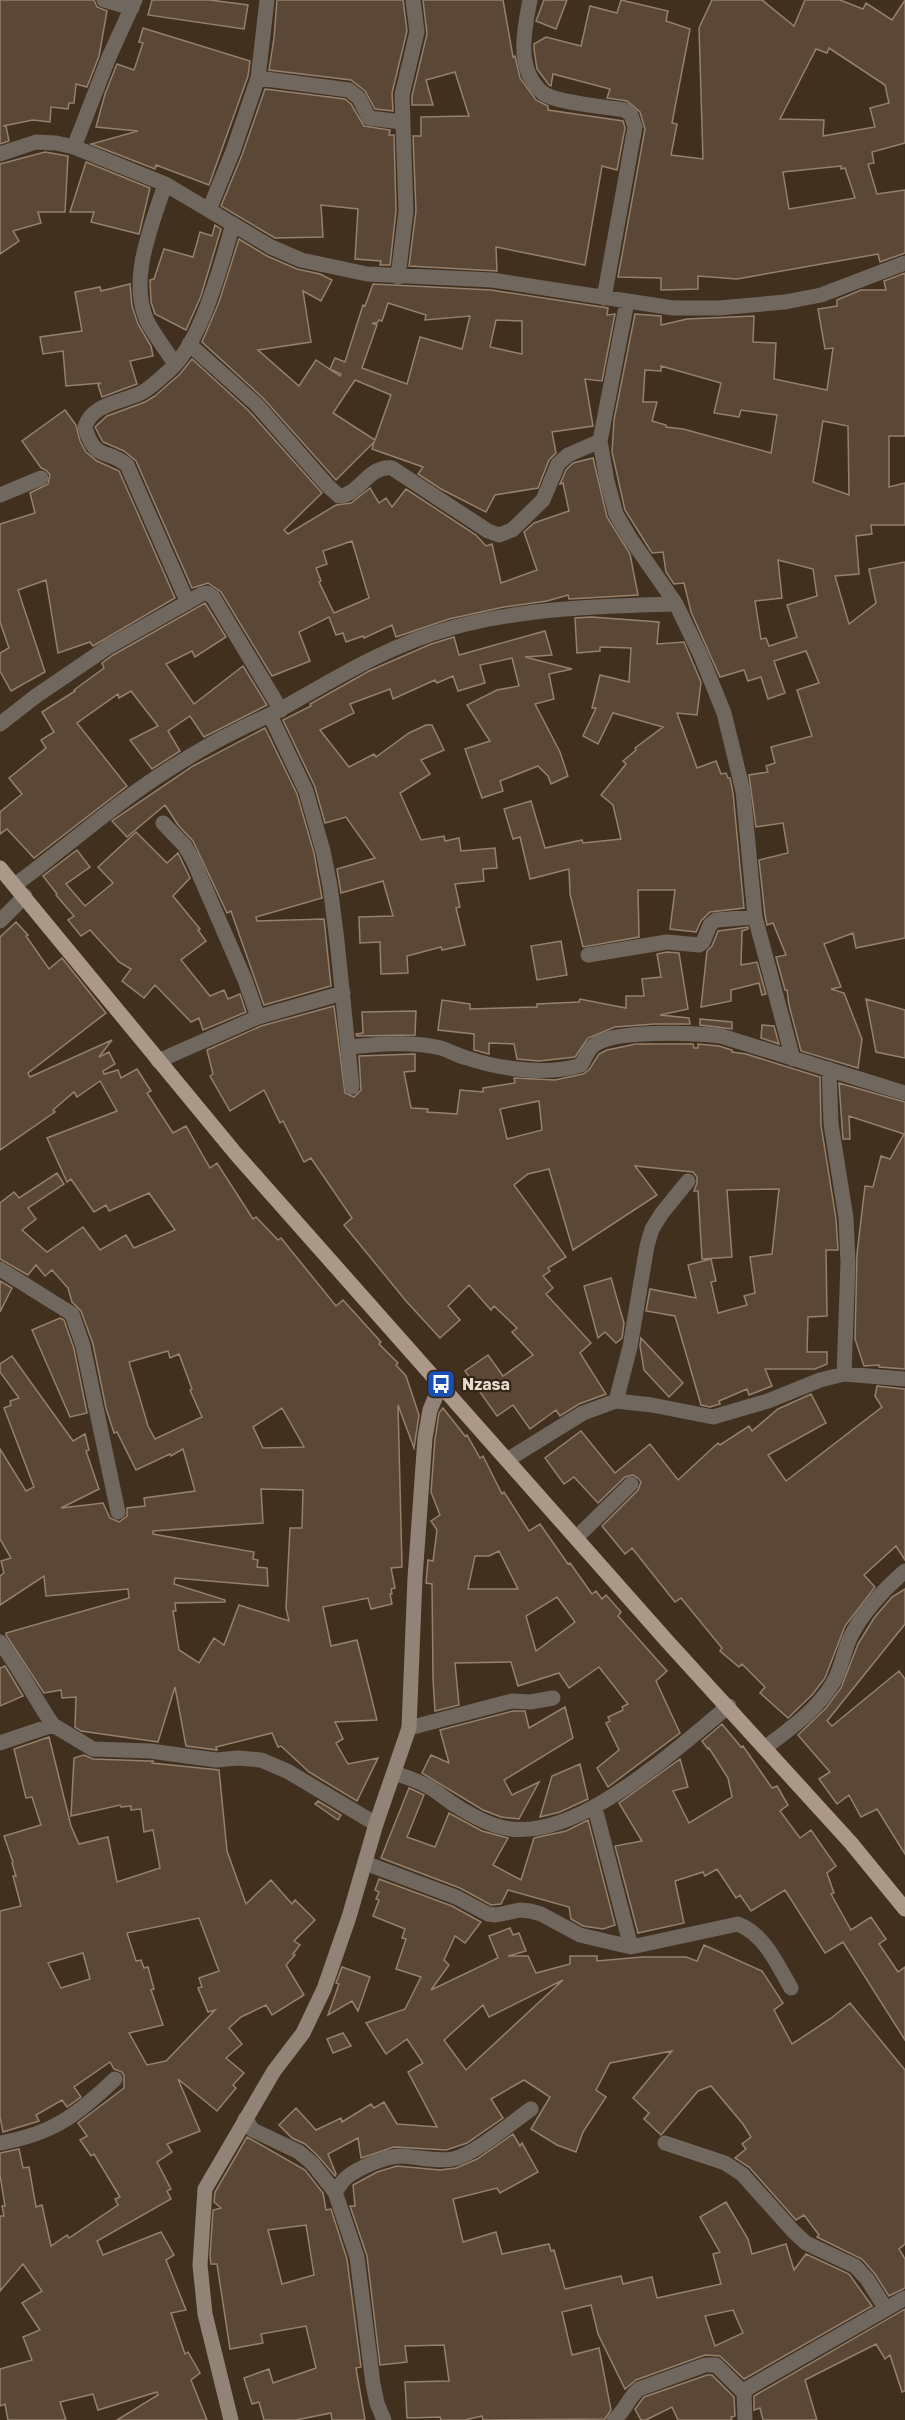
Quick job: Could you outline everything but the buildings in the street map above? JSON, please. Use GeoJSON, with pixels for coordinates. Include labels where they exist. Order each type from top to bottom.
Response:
{"type":"FeatureCollection","features":[{"type":"Feature","properties":{"kind":"main road"},"geometry":{"type":"LineString","coordinates":[[0,868],[236,1154],[387,1327],[441,1384],[576,1538],[766,1747],[851,1843],[905,1909]]}},
{"type":"Feature","properties":{"kind":"main road"},"geometry":{"type":"LineString","coordinates":[[231,2420],[205,2314],[200,2265],[205,2189],[274,2071],[303,2033],[316,2007],[349,1917],[376,1824],[409,1728],[415,1578],[425,1438],[430,1410],[441,1384]]}},
{"type":"Feature","properties":{"kind":"street"},"geometry":{"type":"LineString","coordinates":[[74,147],[109,57],[133,4],[104,0]]}},
{"type":"Feature","properties":{"kind":"street"},"geometry":{"type":"LineString","coordinates":[[209,210],[233,151],[258,78],[267,0]]}},
{"type":"Feature","properties":{"kind":"street"},"geometry":{"type":"LineString","coordinates":[[398,277],[406,211],[402,95],[417,32],[413,0]]}},
{"type":"Feature","properties":{"kind":"street"},"geometry":{"type":"LineString","coordinates":[[530,0],[523,43],[524,57],[533,80],[544,94],[563,100],[626,110],[631,115],[635,127],[603,298]]}},
{"type":"Feature","properties":{"kind":"street"},"geometry":{"type":"LineString","coordinates":[[258,78],[349,90],[359,98],[365,114],[369,117],[402,122]]}},
{"type":"Feature","properties":{"kind":"street"},"geometry":{"type":"LineString","coordinates":[[0,154],[36,142],[74,147],[165,184],[272,247],[301,260],[367,274],[492,280],[673,308],[719,308],[785,302],[821,295],[905,263]]}},
{"type":"Feature","properties":{"kind":"street"},"geometry":{"type":"LineString","coordinates":[[165,184],[143,257],[140,282],[147,320],[175,364]]}},
{"type":"Feature","properties":{"kind":"street"},"geometry":{"type":"LineString","coordinates":[[187,601],[127,465],[117,457],[103,455],[94,449],[85,427],[87,419],[97,411],[142,393],[175,364],[189,344],[216,280],[233,224]]}},
{"type":"Feature","properties":{"kind":"street"},"geometry":{"type":"LineString","coordinates":[[627,302],[600,441],[606,481],[616,514],[676,604],[702,656],[724,713],[743,791],[755,917],[793,1059]]}},
{"type":"Feature","properties":{"kind":"street"},"geometry":{"type":"LineString","coordinates":[[189,344],[256,404],[339,496],[346,496],[376,470],[383,467],[392,468],[473,522],[499,535],[512,530],[543,500],[558,464],[567,455],[600,441]]}},
{"type":"Feature","properties":{"kind":"street"},"geometry":{"type":"LineString","coordinates":[[0,495],[40,478]]}},
{"type":"Feature","properties":{"kind":"street"},"geometry":{"type":"LineString","coordinates":[[0,724],[36,696],[108,647],[187,601],[202,594],[213,597],[275,712],[315,819],[330,886],[352,1087]]}},
{"type":"Feature","properties":{"kind":"street"},"geometry":{"type":"LineString","coordinates":[[0,921],[20,891],[141,788],[215,742],[394,647],[452,628],[536,612],[676,604]]}},
{"type":"Feature","properties":{"kind":"street"},"geometry":{"type":"LineString","coordinates":[[163,823],[185,846],[193,860],[241,970],[258,1017]]}},
{"type":"Feature","properties":{"kind":"street"},"geometry":{"type":"LineString","coordinates":[[588,955],[667,942],[699,945],[703,942],[710,925],[716,920],[755,917]]}},
{"type":"Feature","properties":{"kind":"street"},"geometry":{"type":"LineString","coordinates":[[158,1061],[258,1017],[343,993]]}},
{"type":"Feature","properties":{"kind":"street"},"geometry":{"type":"LineString","coordinates":[[349,1047],[440,1048],[491,1065],[560,1069],[581,1065],[591,1047],[608,1039],[681,1033],[721,1036],[905,1093]]}},
{"type":"Feature","properties":{"kind":"street"},"geometry":{"type":"LineString","coordinates":[[829,1070],[831,1124],[846,1218],[848,1263],[844,1374]]}},
{"type":"Feature","properties":{"kind":"street"},"geometry":{"type":"LineString","coordinates":[[616,1401],[630,1347],[652,1229],[688,1181]]}},
{"type":"Feature","properties":{"kind":"street"},"geometry":{"type":"LineString","coordinates":[[0,1269],[72,1314],[83,1346],[118,1512]]}},
{"type":"Feature","properties":{"kind":"street"},"geometry":{"type":"LineString","coordinates":[[507,1460],[583,1413],[616,1401],[652,1405],[713,1418],[768,1401],[820,1380],[844,1374],[905,1379]]}},
{"type":"Feature","properties":{"kind":"street"},"geometry":{"type":"LineString","coordinates":[[576,1538],[631,1484]]}},
{"type":"Feature","properties":{"kind":"street"},"geometry":{"type":"LineString","coordinates":[[766,1747],[814,1708],[828,1691],[835,1680],[850,1638],[873,1605],[905,1571]]}},
{"type":"Feature","properties":{"kind":"street"},"geometry":{"type":"LineString","coordinates":[[0,1642],[20,1669],[36,1700],[53,1725],[93,1749],[150,1751],[216,1761],[238,1758],[261,1760],[287,1771],[376,1824]]}},
{"type":"Feature","properties":{"kind":"street"},"geometry":{"type":"LineString","coordinates":[[409,1728],[512,1701],[530,1702],[553,1698]]}},
{"type":"Feature","properties":{"kind":"street"},"geometry":{"type":"LineString","coordinates":[[395,1773],[426,1785],[455,1805],[503,1828],[524,1830],[541,1828],[595,1808],[654,1766],[729,1706]]}},
{"type":"Feature","properties":{"kind":"street"},"geometry":{"type":"LineString","coordinates":[[0,1743],[53,1725]]}},
{"type":"Feature","properties":{"kind":"street"},"geometry":{"type":"LineString","coordinates":[[595,1808],[631,1947]]}},
{"type":"Feature","properties":{"kind":"street"},"geometry":{"type":"LineString","coordinates":[[365,1863],[456,1897],[488,1914],[530,1911],[541,1914],[580,1935],[631,1947],[738,1924],[746,1927],[763,1942],[791,1988]]}},
{"type":"Feature","properties":{"kind":"street"},"geometry":{"type":"LineString","coordinates":[[0,2143],[36,2136],[57,2125],[88,2104],[115,2079]]}},
{"type":"Feature","properties":{"kind":"street"},"geometry":{"type":"LineString","coordinates":[[336,2192],[346,2178],[359,2169],[387,2158],[399,2156],[454,2159],[469,2152],[531,2109]]}},
{"type":"Feature","properties":{"kind":"street"},"geometry":{"type":"LineString","coordinates":[[245,2119],[254,2130],[299,2152],[312,2163],[336,2192],[357,2257],[373,2384],[384,2420]]}},
{"type":"Feature","properties":{"kind":"street"},"geometry":{"type":"LineString","coordinates":[[665,2143],[725,2163],[742,2174],[800,2238],[819,2250],[855,2266],[867,2279],[886,2309]]}},
{"type":"Feature","properties":{"kind":"street"},"geometry":{"type":"LineString","coordinates":[[745,2420],[744,2393],[748,2388],[905,2298]]}},
{"type":"Feature","properties":{"kind":"street"},"geometry":{"type":"LineString","coordinates":[[614,2420],[622,2414],[632,2395],[639,2389],[705,2365],[716,2365],[744,2393]]}},
{"type":"Feature","properties":{"kind":"place","name":"Nzasa"},"geometry":{"type":"Point","coordinates":[441,1384]}}]}
